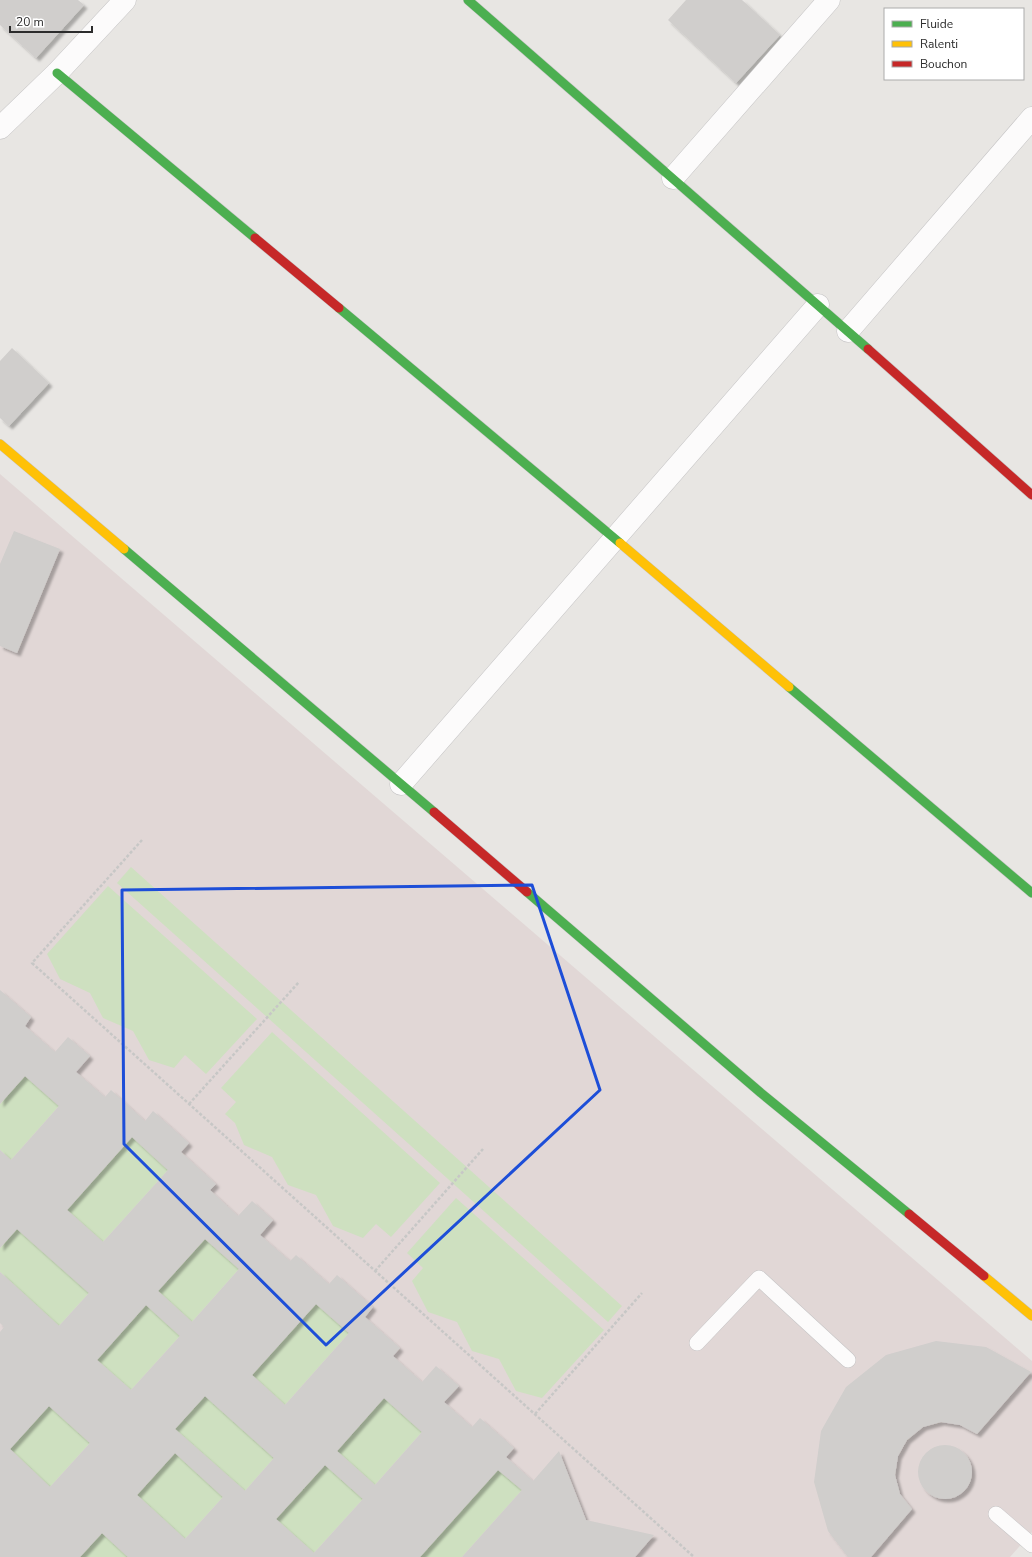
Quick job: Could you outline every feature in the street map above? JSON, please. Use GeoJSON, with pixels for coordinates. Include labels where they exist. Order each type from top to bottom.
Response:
{"type":"FeatureCollection","features":[{"type":"Feature","properties":{"kind":"street"},"geometry":{"type":"LineString","coordinates":[[0,128],[57,73],[125,0]]}},
{"type":"Feature","properties":{"kind":"street"},"geometry":{"type":"LineString","coordinates":[[468,0],[848,330],[1032,495]]}},
{"type":"Feature","properties":{"kind":"street"},"geometry":{"type":"LineString","coordinates":[[673,178],[829,0]]}},
{"type":"Feature","properties":{"kind":"street"},"geometry":{"type":"LineString","coordinates":[[57,73],[615,539],[1032,893]]}},
{"type":"Feature","properties":{"kind":"street"},"geometry":{"type":"LineString","coordinates":[[848,330],[1032,118]]}},
{"type":"Feature","properties":{"kind":"street"},"geometry":{"type":"LineString","coordinates":[[401,784],[818,305]]}},
{"type":"Feature","properties":{"kind":"street"},"geometry":{"type":"LineString","coordinates":[[0,444],[401,784],[760,1093],[1032,1316]]}},
{"type":"Feature","properties":{"kind":"lane"},"geometry":{"type":"LineString","coordinates":[[697,1343],[759,1278],[848,1360]]}},
{"type":"Feature","properties":{"kind":"lane"},"geometry":{"type":"LineString","coordinates":[[996,1514],[1032,1545]]}},
{"type":"Feature","properties":{"kind":"path"},"geometry":{"type":"LineString","coordinates":[[142,840],[32,963],[694,1557]]}},
{"type":"Feature","properties":{"kind":"path"},"geometry":{"type":"LineString","coordinates":[[189,1104],[299,982]]}},
{"type":"Feature","properties":{"kind":"path"},"geometry":{"type":"LineString","coordinates":[[375,1271],[484,1149]]}},
{"type":"Feature","properties":{"kind":"path"},"geometry":{"type":"LineString","coordinates":[[535,1414],[642,1293]]}},
{"type":"Feature","properties":{"kind":"highlighted area"},"geometry":{"type":"Polygon","coordinates":[[[532,885],[600,1090],[326,1345],[124,1144],[122,890],[532,885]]]}},
{"type":"Feature","properties":{"kind":"shaded area"},"geometry":{"type":"Polygon","coordinates":[[[0,474],[1032,1361],[1032,1532],[1010,1557],[0,1557],[0,474]]]}},
{"type":"Feature","properties":{"kind":"green space"},"geometry":{"type":"Polygon","coordinates":[[[131,867],[622,1306],[608,1322],[117,883],[131,867]]]}},
{"type":"Feature","properties":{"kind":"green space"},"geometry":{"type":"Polygon","coordinates":[[[108,886],[257,1019],[206,1074],[185,1055],[174,1068],[149,1060],[133,1031],[103,1018],[90,993],[60,979],[47,954],[108,886]]]}},
{"type":"Feature","properties":{"kind":"green space"},"geometry":{"type":"Polygon","coordinates":[[[272,1032],[440,1183],[391,1237],[376,1224],[363,1238],[333,1226],[316,1195],[288,1185],[272,1157],[244,1145],[235,1123],[225,1114],[236,1102],[221,1088],[272,1032]]]}},
{"type":"Feature","properties":{"kind":"green space"},"geometry":{"type":"Polygon","coordinates":[[[25,1076],[59,1106],[11,1160],[0,1150],[0,1104],[25,1076]]]}},
{"type":"Feature","properties":{"kind":"green space"},"geometry":{"type":"Polygon","coordinates":[[[132,1137],[168,1170],[103,1242],[67,1210],[132,1137]]]}},
{"type":"Feature","properties":{"kind":"green space"},"geometry":{"type":"Polygon","coordinates":[[[456,1198],[604,1330],[542,1398],[516,1391],[499,1359],[472,1351],[457,1322],[428,1312],[412,1281],[423,1268],[407,1253],[456,1198]]]}},
{"type":"Feature","properties":{"kind":"green space"},"geometry":{"type":"Polygon","coordinates":[[[17,1229],[89,1293],[59,1326],[0,1272],[0,1248],[17,1229]]]}},
{"type":"Feature","properties":{"kind":"green space"},"geometry":{"type":"Polygon","coordinates":[[[205,1239],[239,1269],[192,1322],[158,1291],[205,1239]]]}},
{"type":"Feature","properties":{"kind":"green space"},"geometry":{"type":"Polygon","coordinates":[[[316,1304],[349,1333],[285,1405],[252,1375],[316,1304]]]}},
{"type":"Feature","properties":{"kind":"green space"},"geometry":{"type":"Polygon","coordinates":[[[146,1305],[180,1336],[131,1390],[97,1360],[146,1305]]]}},
{"type":"Feature","properties":{"kind":"green space"},"geometry":{"type":"Polygon","coordinates":[[[205,1396],[274,1458],[245,1491],[175,1429],[205,1396]]]}},
{"type":"Feature","properties":{"kind":"green space"},"geometry":{"type":"Polygon","coordinates":[[[384,1398],[422,1432],[375,1485],[337,1451],[384,1398]]]}},
{"type":"Feature","properties":{"kind":"green space"},"geometry":{"type":"Polygon","coordinates":[[[49,1406],[90,1443],[50,1487],[10,1449],[49,1406]]]}},
{"type":"Feature","properties":{"kind":"green space"},"geometry":{"type":"Polygon","coordinates":[[[175,1453],[223,1497],[185,1539],[137,1495],[175,1453]]]}},
{"type":"Feature","properties":{"kind":"green space"},"geometry":{"type":"Polygon","coordinates":[[[325,1465],[363,1499],[314,1553],[276,1519],[325,1465]]]}},
{"type":"Feature","properties":{"kind":"green space"},"geometry":{"type":"Polygon","coordinates":[[[498,1470],[522,1490],[462,1557],[420,1557],[498,1470]]]}},
{"type":"Feature","properties":{"kind":"green space"},"geometry":{"type":"Polygon","coordinates":[[[102,1533],[128,1557],[80,1557],[102,1533]]]}},
{"type":"Feature","properties":{"kind":"building"},"geometry":{"type":"Polygon","coordinates":[[[0,0],[78,0],[84,5],[36,58],[0,25],[0,0]]]}},
{"type":"Feature","properties":{"kind":"building"},"geometry":{"type":"Polygon","coordinates":[[[686,0],[742,0],[780,35],[736,83],[668,20],[686,0]]]}},
{"type":"Feature","properties":{"kind":"building"},"geometry":{"type":"Polygon","coordinates":[[[12,348],[49,383],[9,426],[0,418],[0,361],[12,348]]]}},
{"type":"Feature","properties":{"kind":"building"},"geometry":{"type":"Polygon","coordinates":[[[14,531],[60,549],[17,653],[0,646],[0,564],[14,531]]]}},
{"type":"Feature","properties":{"kind":"building"},"geometry":{"type":"Polygon","coordinates":[[[0,990],[31,1017],[25,1026],[55,1052],[68,1037],[90,1056],[76,1072],[105,1097],[111,1090],[145,1121],[153,1111],[189,1143],[181,1152],[216,1184],[210,1190],[238,1216],[252,1201],[273,1220],[260,1235],[290,1261],[296,1255],[329,1284],[337,1275],[373,1307],[365,1317],[400,1348],[393,1356],[422,1382],[436,1366],[459,1386],[444,1402],[472,1427],[480,1418],[514,1448],[506,1457],[533,1481],[559,1451],[586,1520],[654,1535],[635,1557],[462,1557],[522,1490],[498,1470],[420,1557],[128,1557],[102,1533],[80,1557],[0,1557],[0,1332],[4,1327],[0,1323],[0,1272],[59,1326],[89,1293],[17,1229],[0,1248],[0,1150],[11,1160],[59,1106],[25,1076],[0,1104],[0,990]],[[132,1137],[67,1210],[103,1242],[168,1170],[132,1137]],[[205,1239],[158,1291],[192,1322],[239,1269],[205,1239]],[[316,1304],[252,1375],[285,1405],[349,1333],[316,1304]],[[146,1305],[97,1360],[131,1390],[180,1336],[146,1305]],[[205,1396],[175,1429],[245,1491],[274,1458],[205,1396]],[[384,1398],[337,1451],[375,1485],[422,1432],[384,1398]],[[49,1406],[10,1449],[50,1487],[90,1443],[49,1406]],[[175,1453],[137,1495],[185,1539],[223,1497],[175,1453]],[[325,1465],[276,1519],[314,1553],[363,1499],[325,1465]]]}},
{"type":"Feature","properties":{"kind":"building"},"geometry":{"type":"Polygon","coordinates":[[[936,1341],[986,1347],[1031,1372],[977,1434],[960,1425],[941,1422],[923,1427],[907,1440],[898,1456],[895,1475],[900,1494],[912,1509],[871,1557],[848,1557],[828,1531],[814,1482],[821,1431],[846,1387],[886,1355],[936,1341]]]}},
{"type":"Feature","properties":{"kind":"building"},"geometry":{"type":"Polygon","coordinates":[[[940,1445],[950,1445],[964,1453],[970,1462],[972,1472],[970,1482],[964,1491],[950,1499],[940,1499],[930,1494],[923,1487],[918,1477],[918,1467],[923,1457],[930,1450],[940,1445]]]}},
{"type":"Feature","properties":{"kind":"traffic: fast"},"geometry":{"type":"LineString","coordinates":[[468,0],[868,349]]}},
{"type":"Feature","properties":{"kind":"traffic: fast"},"geometry":{"type":"LineString","coordinates":[[57,73],[255,238]]}},
{"type":"Feature","properties":{"kind":"traffic: fast"},"geometry":{"type":"LineString","coordinates":[[339,308],[620,543]]}},
{"type":"Feature","properties":{"kind":"traffic: fast"},"geometry":{"type":"LineString","coordinates":[[124,549],[434,812]]}},
{"type":"Feature","properties":{"kind":"traffic: fast"},"geometry":{"type":"LineString","coordinates":[[789,687],[1032,893]]}},
{"type":"Feature","properties":{"kind":"traffic: fast"},"geometry":{"type":"LineString","coordinates":[[527,892],[761,1093],[909,1214]]}},
{"type":"Feature","properties":{"kind":"traffic: slow"},"geometry":{"type":"LineString","coordinates":[[0,444],[124,549]]}},
{"type":"Feature","properties":{"kind":"traffic: slow"},"geometry":{"type":"LineString","coordinates":[[620,543],[789,687]]}},
{"type":"Feature","properties":{"kind":"traffic: slow"},"geometry":{"type":"LineString","coordinates":[[984,1276],[1032,1316]]}},
{"type":"Feature","properties":{"kind":"traffic: jam"},"geometry":{"type":"LineString","coordinates":[[255,238],[339,308]]}},
{"type":"Feature","properties":{"kind":"traffic: jam"},"geometry":{"type":"LineString","coordinates":[[868,349],[1032,495]]}},
{"type":"Feature","properties":{"kind":"traffic: jam"},"geometry":{"type":"LineString","coordinates":[[434,812],[527,892]]}},
{"type":"Feature","properties":{"kind":"traffic: jam"},"geometry":{"type":"LineString","coordinates":[[909,1214],[984,1276]]}}]}
